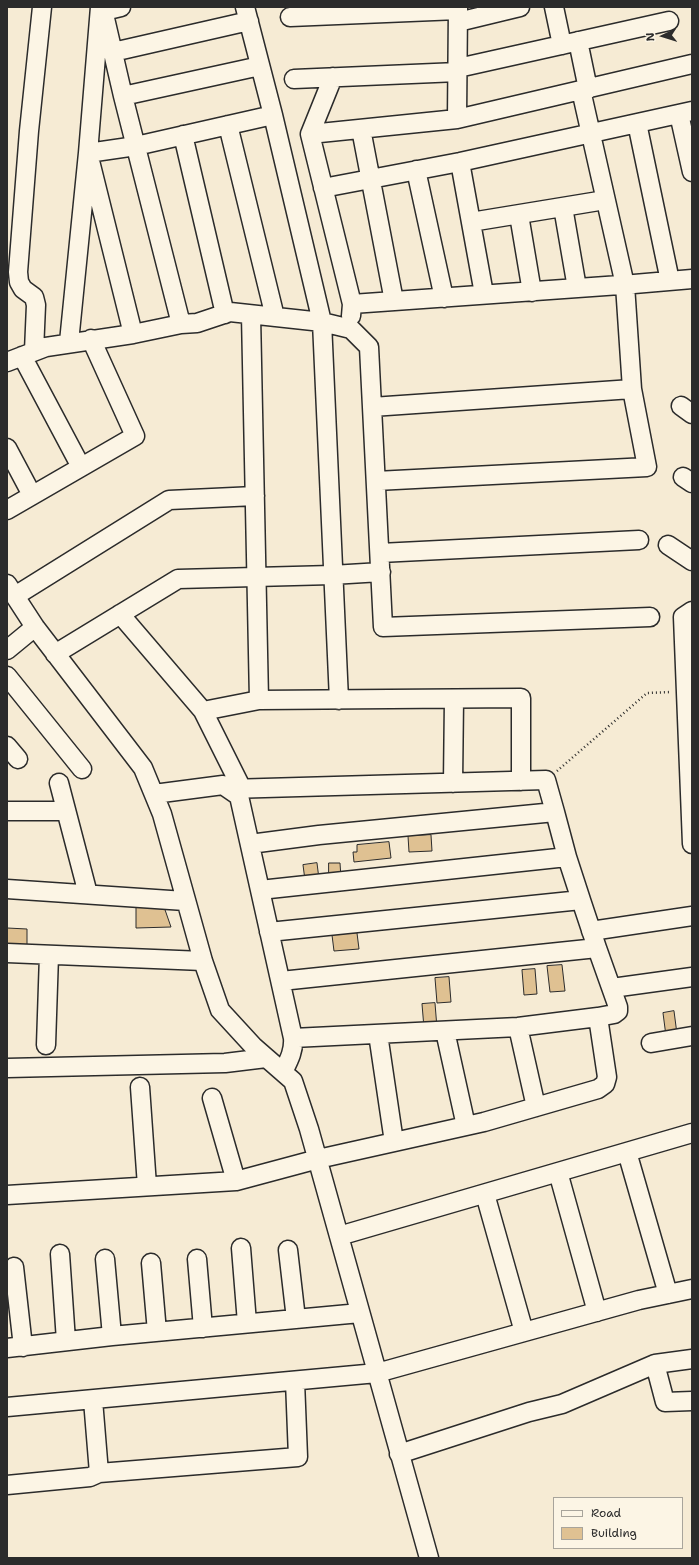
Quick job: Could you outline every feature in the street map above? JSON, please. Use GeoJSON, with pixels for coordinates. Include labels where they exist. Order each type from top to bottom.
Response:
{"type":"FeatureCollection","features":[{"type":"Feature","properties":{"kind":"street"},"geometry":{"type":"LineString","coordinates":[[42,7],[29,131],[18,272],[19,282],[23,289],[34,297],[36,305],[21,357],[81,467]]}},
{"type":"Feature","properties":{"kind":"street"},"geometry":{"type":"LineString","coordinates":[[290,16],[458,13],[520,7]]}},
{"type":"Feature","properties":{"kind":"street"},"geometry":{"type":"LineString","coordinates":[[376,481],[646,467],[632,389],[625,285],[590,134],[585,90],[570,43],[554,7]]}},
{"type":"Feature","properties":{"kind":"street"},"geometry":{"type":"LineString","coordinates":[[69,342],[88,153],[106,9]]}},
{"type":"Feature","properties":{"kind":"street"},"geometry":{"type":"LineString","coordinates":[[106,9],[113,52],[123,96],[181,324]]}},
{"type":"Feature","properties":{"kind":"street"},"geometry":{"type":"LineString","coordinates":[[458,13],[458,119]]}},
{"type":"Feature","properties":{"kind":"street"},"geometry":{"type":"LineString","coordinates":[[113,52],[247,14],[273,115],[322,322],[332,575],[339,700]]}},
{"type":"Feature","properties":{"kind":"street"},"geometry":{"type":"LineString","coordinates":[[294,79],[458,70],[669,21]]}},
{"type":"Feature","properties":{"kind":"street"},"geometry":{"type":"LineString","coordinates":[[310,134],[458,119],[692,64]]}},
{"type":"Feature","properties":{"kind":"street"},"geometry":{"type":"LineString","coordinates":[[123,96],[260,66]]}},
{"type":"Feature","properties":{"kind":"street"},"geometry":{"type":"LineString","coordinates":[[332,77],[310,134],[352,304],[351,328]]}},
{"type":"Feature","properties":{"kind":"street"},"geometry":{"type":"LineString","coordinates":[[323,188],[460,162],[686,112],[692,172]]}},
{"type":"Feature","properties":{"kind":"street"},"geometry":{"type":"LineString","coordinates":[[88,153],[136,146],[273,115]]}},
{"type":"Feature","properties":{"kind":"street"},"geometry":{"type":"LineString","coordinates":[[637,123],[670,281]]}},
{"type":"Feature","properties":{"kind":"street"},"geometry":{"type":"LineString","coordinates":[[228,125],[276,317]]}},
{"type":"Feature","properties":{"kind":"street"},"geometry":{"type":"LineString","coordinates":[[361,129],[394,301]]}},
{"type":"Feature","properties":{"kind":"street"},"geometry":{"type":"LineString","coordinates":[[183,135],[225,314]]}},
{"type":"Feature","properties":{"kind":"street"},"geometry":{"type":"LineString","coordinates":[[88,153],[133,334]]}},
{"type":"Feature","properties":{"kind":"street"},"geometry":{"type":"LineString","coordinates":[[460,162],[484,294]]}},
{"type":"Feature","properties":{"kind":"street"},"geometry":{"type":"LineString","coordinates":[[416,170],[444,298]]}},
{"type":"Feature","properties":{"kind":"street"},"geometry":{"type":"LineString","coordinates":[[471,222],[605,200]]}},
{"type":"Feature","properties":{"kind":"street"},"geometry":{"type":"LineString","coordinates":[[563,207],[577,288]]}},
{"type":"Feature","properties":{"kind":"street"},"geometry":{"type":"LineString","coordinates":[[519,215],[532,292]]}},
{"type":"Feature","properties":{"kind":"street"},"geometry":{"type":"LineString","coordinates":[[352,304],[532,292],[692,279]]}},
{"type":"Feature","properties":{"kind":"street"},"geometry":{"type":"LineString","coordinates":[[21,357],[46,347],[69,342],[133,334],[181,324],[197,324],[230,312],[322,322],[351,328],[369,347],[383,627],[650,617]]}},
{"type":"Feature","properties":{"kind":"street"},"geometry":{"type":"LineString","coordinates":[[251,315],[259,700]]}},
{"type":"Feature","properties":{"kind":"street"},"geometry":{"type":"LineString","coordinates":[[7,510],[135,436],[91,339]]}},
{"type":"Feature","properties":{"kind":"street"},"geometry":{"type":"LineString","coordinates":[[372,407],[632,389]]}},
{"type":"Feature","properties":{"kind":"street"},"geometry":{"type":"LineString","coordinates":[[7,448],[32,495]]}},
{"type":"Feature","properties":{"kind":"street"},"geometry":{"type":"LineString","coordinates":[[255,496],[169,500],[11,590],[55,654],[143,768],[162,814],[202,961],[220,1010],[254,1047],[293,1081],[318,1159],[428,1558]]}},
{"type":"Feature","properties":{"kind":"street"},"geometry":{"type":"LineString","coordinates":[[380,553],[639,540]]}},
{"type":"Feature","properties":{"kind":"street"},"geometry":{"type":"LineString","coordinates":[[668,545],[692,561]]}},
{"type":"Feature","properties":{"kind":"street"},"geometry":{"type":"LineString","coordinates":[[55,654],[178,579],[332,575],[380,572]]}},
{"type":"Feature","properties":{"kind":"street"},"geometry":{"type":"LineString","coordinates":[[692,611],[683,617],[688,635],[686,690],[692,844]]}},
{"type":"Feature","properties":{"kind":"street"},"geometry":{"type":"LineString","coordinates":[[120,614],[203,711],[239,796],[294,1038],[292,1054],[283,1072]]}},
{"type":"Feature","properties":{"kind":"street"},"geometry":{"type":"LineString","coordinates":[[7,650],[35,627]]}},
{"type":"Feature","properties":{"kind":"street"},"geometry":{"type":"LineString","coordinates":[[7,676],[82,769]]}},
{"type":"Feature","properties":{"kind":"street"},"geometry":{"type":"LineString","coordinates":[[203,711],[259,700],[521,698],[521,781]]}},
{"type":"Feature","properties":{"kind":"street"},"geometry":{"type":"LineString","coordinates":[[452,783],[454,699]]}},
{"type":"Feature","properties":{"kind":"street"},"geometry":{"type":"LineString","coordinates":[[154,794],[223,785],[235,789],[546,780],[556,812],[567,857],[591,931],[612,988],[618,1011],[614,1014],[518,1027],[294,1038]]}},
{"type":"Feature","properties":{"kind":"street"},"geometry":{"type":"LineString","coordinates":[[59,784],[88,894]]}},
{"type":"Feature","properties":{"kind":"street"},"geometry":{"type":"LineString","coordinates":[[7,811],[66,811]]}},
{"type":"Feature","properties":{"kind":"street"},"geometry":{"type":"LineString","coordinates":[[250,844],[319,835],[556,812]]}},
{"type":"Feature","properties":{"kind":"street"},"geometry":{"type":"LineString","coordinates":[[260,890],[567,857]]}},
{"type":"Feature","properties":{"kind":"street"},"geometry":{"type":"LineString","coordinates":[[7,888],[185,901]]}},
{"type":"Feature","properties":{"kind":"street"},"geometry":{"type":"LineString","coordinates":[[270,932],[581,900]]}},
{"type":"Feature","properties":{"kind":"street"},"geometry":{"type":"LineString","coordinates":[[591,931],[692,916]]}},
{"type":"Feature","properties":{"kind":"street"},"geometry":{"type":"LineString","coordinates":[[280,981],[597,948]]}},
{"type":"Feature","properties":{"kind":"street"},"geometry":{"type":"LineString","coordinates":[[7,953],[202,961]]}},
{"type":"Feature","properties":{"kind":"street"},"geometry":{"type":"LineString","coordinates":[[46,1045],[49,955]]}},
{"type":"Feature","properties":{"kind":"street"},"geometry":{"type":"LineString","coordinates":[[612,988],[692,977]]}},
{"type":"Feature","properties":{"kind":"street"},"geometry":{"type":"LineString","coordinates":[[7,1195],[236,1181],[318,1159],[466,1126],[598,1089],[604,1084],[607,1077],[598,1016]]}},
{"type":"Feature","properties":{"kind":"street"},"geometry":{"type":"LineString","coordinates":[[518,1027],[536,1107]]}},
{"type":"Feature","properties":{"kind":"street"},"geometry":{"type":"LineString","coordinates":[[445,1031],[466,1126]]}},
{"type":"Feature","properties":{"kind":"street"},"geometry":{"type":"LineString","coordinates":[[378,1034],[394,1142]]}},
{"type":"Feature","properties":{"kind":"street"},"geometry":{"type":"LineString","coordinates":[[651,1043],[692,1036]]}},
{"type":"Feature","properties":{"kind":"street"},"geometry":{"type":"LineString","coordinates":[[7,1068],[225,1063],[266,1058]]}},
{"type":"Feature","properties":{"kind":"street"},"geometry":{"type":"LineString","coordinates":[[140,1086],[147,1186]]}},
{"type":"Feature","properties":{"kind":"street"},"geometry":{"type":"LineString","coordinates":[[212,1098],[236,1181]]}},
{"type":"Feature","properties":{"kind":"street"},"geometry":{"type":"LineString","coordinates":[[339,1236],[692,1133]]}},
{"type":"Feature","properties":{"kind":"street"},"geometry":{"type":"LineString","coordinates":[[627,1152],[668,1294]]}},
{"type":"Feature","properties":{"kind":"street"},"geometry":{"type":"LineString","coordinates":[[558,1172],[597,1312]]}},
{"type":"Feature","properties":{"kind":"street"},"geometry":{"type":"LineString","coordinates":[[485,1194],[524,1332]]}},
{"type":"Feature","properties":{"kind":"street"},"geometry":{"type":"LineString","coordinates":[[241,1248],[247,1323]]}},
{"type":"Feature","properties":{"kind":"street"},"geometry":{"type":"LineString","coordinates":[[288,1250],[296,1319]]}},
{"type":"Feature","properties":{"kind":"street"},"geometry":{"type":"LineString","coordinates":[[60,1254],[66,1342]]}},
{"type":"Feature","properties":{"kind":"street"},"geometry":{"type":"LineString","coordinates":[[105,1258],[112,1336]]}},
{"type":"Feature","properties":{"kind":"street"},"geometry":{"type":"LineString","coordinates":[[197,1259],[204,1328]]}},
{"type":"Feature","properties":{"kind":"street"},"geometry":{"type":"LineString","coordinates":[[152,1263],[157,1332]]}},
{"type":"Feature","properties":{"kind":"street"},"geometry":{"type":"LineString","coordinates":[[14,1267],[15,1347],[360,1312]]}},
{"type":"Feature","properties":{"kind":"street"},"geometry":{"type":"LineString","coordinates":[[7,1407],[377,1374],[639,1300],[692,1289]]}},
{"type":"Feature","properties":{"kind":"street"},"geometry":{"type":"LineString","coordinates":[[399,1454],[530,1412],[562,1404],[655,1364],[692,1359]]}},
{"type":"Feature","properties":{"kind":"street"},"geometry":{"type":"LineString","coordinates":[[655,1364],[665,1402],[692,1401]]}},
{"type":"Feature","properties":{"kind":"street"},"geometry":{"type":"LineString","coordinates":[[7,1485],[90,1477],[99,1473],[298,1457],[295,1381]]}},
{"type":"Feature","properties":{"kind":"street"},"geometry":{"type":"LineString","coordinates":[[93,1400],[99,1473]]}},
{"type":"Feature","properties":{"kind":"path"},"geometry":{"type":"LineString","coordinates":[[546,780],[647,693],[686,690]]}},
{"type":"Feature","properties":{"kind":"building"},"geometry":{"type":"Polygon","coordinates":[[[431,835],[432,851],[409,852],[408,836],[431,835]]]}},
{"type":"Feature","properties":{"kind":"building"},"geometry":{"type":"Polygon","coordinates":[[[389,842],[391,858],[354,862],[353,852],[357,852],[357,845],[389,842]]]}},
{"type":"Feature","properties":{"kind":"building"},"geometry":{"type":"Polygon","coordinates":[[[317,863],[319,879],[305,880],[303,865],[317,863]]]}},
{"type":"Feature","properties":{"kind":"building"},"geometry":{"type":"Polygon","coordinates":[[[329,863],[340,863],[341,878],[329,879],[329,863]]]}},
{"type":"Feature","properties":{"kind":"building"},"geometry":{"type":"Polygon","coordinates":[[[163,904],[171,927],[136,928],[136,905],[163,904]]]}},
{"type":"Feature","properties":{"kind":"building"},"geometry":{"type":"Polygon","coordinates":[[[7,928],[27,929],[27,949],[7,949],[7,928]]]}},
{"type":"Feature","properties":{"kind":"building"},"geometry":{"type":"Polygon","coordinates":[[[357,933],[359,949],[334,951],[332,935],[357,933]]]}},
{"type":"Feature","properties":{"kind":"building"},"geometry":{"type":"Polygon","coordinates":[[[562,965],[565,991],[550,992],[547,966],[562,965]]]}},
{"type":"Feature","properties":{"kind":"building"},"geometry":{"type":"Polygon","coordinates":[[[535,969],[537,994],[524,995],[522,970],[535,969]]]}},
{"type":"Feature","properties":{"kind":"building"},"geometry":{"type":"Polygon","coordinates":[[[449,977],[451,1002],[437,1003],[435,978],[449,977]]]}},
{"type":"Feature","properties":{"kind":"building"},"geometry":{"type":"Polygon","coordinates":[[[435,1003],[437,1028],[424,1028],[422,1004],[435,1003]]]}},
{"type":"Feature","properties":{"kind":"building"},"geometry":{"type":"Polygon","coordinates":[[[674,1011],[677,1034],[666,1036],[663,1013],[674,1011]]]}}]}
